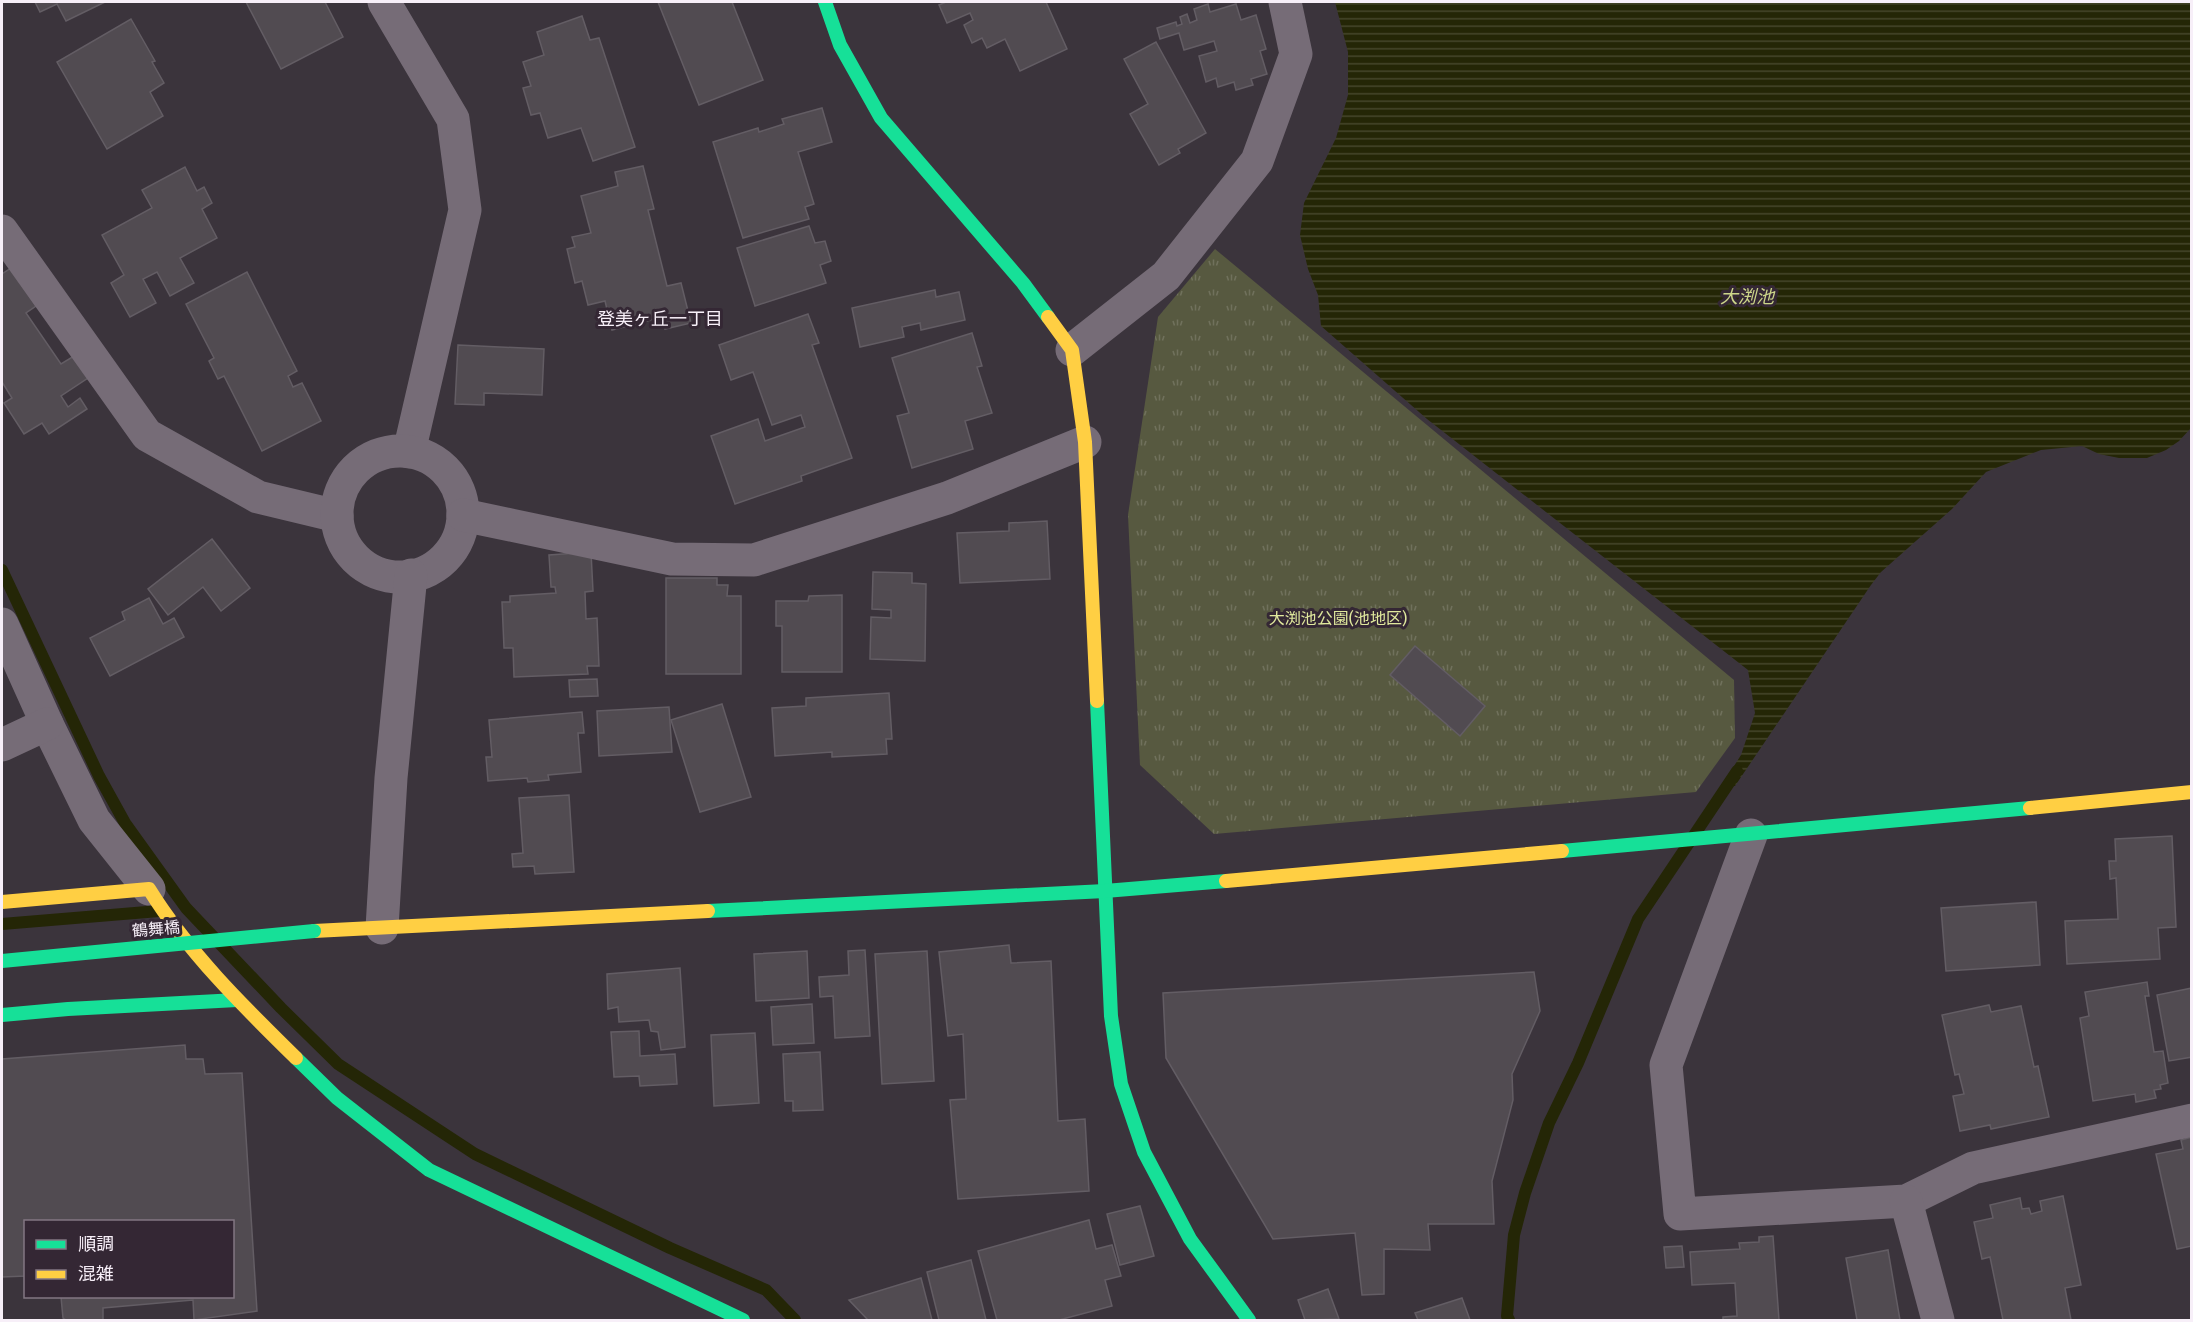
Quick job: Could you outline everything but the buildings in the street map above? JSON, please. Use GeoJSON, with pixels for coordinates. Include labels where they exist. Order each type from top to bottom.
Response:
{"type":"FeatureCollection","features":[{"type":"Feature","properties":{"kind":"street"},"geometry":{"type":"LineString","coordinates":[[384,2],[453,119],[465,210],[409,452]]}},
{"type":"Feature","properties":{"kind":"street"},"geometry":{"type":"LineString","coordinates":[[825,2],[840,45],[881,118],[1023,282],[1072,350],[1085,442],[1111,1016],[1121,1084],[1144,1152],[1190,1239],[1249,1320]]}},
{"type":"Feature","properties":{"kind":"street"},"geometry":{"type":"LineString","coordinates":[[1072,350],[1166,276],[1257,161],[1296,54],[1285,2]]}},
{"type":"Feature","properties":{"kind":"street"},"geometry":{"type":"LineString","coordinates":[[2,231],[147,435],[258,497],[337,516]]}},
{"type":"Feature","properties":{"kind":"street"},"geometry":{"type":"LineString","coordinates":[[463,515],[672,559],[754,560],[947,498],[1085,442]]}},
{"type":"Feature","properties":{"kind":"street"},"geometry":{"type":"LineString","coordinates":[[400,450],[409,452],[421,454],[440,465],[457,487],[463,515],[459,537],[442,561],[423,573],[400,577],[379,574],[360,562],[345,546],[338,525],[337,503],[345,482],[359,465],[378,454],[400,450]]}},
{"type":"Feature","properties":{"kind":"street"},"geometry":{"type":"LineString","coordinates":[[382,928],[391,778],[411,575]]}},
{"type":"Feature","properties":{"kind":"street"},"geometry":{"type":"LineString","coordinates":[[2,624],[94,820],[237,1000],[337,1098],[429,1170],[743,1320]]}},
{"type":"Feature","properties":{"kind":"street"},"geometry":{"type":"LineString","coordinates":[[2,745],[47,724]]}},
{"type":"Feature","properties":{"kind":"street","name":"鶴舞橋"},"geometry":{"type":"LineString","coordinates":[[2,961],[314,931],[1105,891],[1799,831],[2192,792]]}},
{"type":"Feature","properties":{"kind":"street"},"geometry":{"type":"LineString","coordinates":[[1751,835],[1666,1065],[1680,1214],[1906,1201],[1973,1168],[2192,1120]]}},
{"type":"Feature","properties":{"kind":"street"},"geometry":{"type":"LineString","coordinates":[[2,902],[157,902]]}},
{"type":"Feature","properties":{"kind":"street"},"geometry":{"type":"LineString","coordinates":[[2,1015],[237,1000]]}},
{"type":"Feature","properties":{"kind":"street"},"geometry":{"type":"LineString","coordinates":[[1906,1201],[1938,1320]]}},
{"type":"Feature","properties":{"kind":"green space","name":"大渕池公園(池地区)"},"geometry":{"type":"Polygon","coordinates":[[[1215,249],[1734,680],[1735,738],[1696,792],[1214,834],[1140,765],[1128,515],[1158,317],[1215,249]]]}},
{"type":"Feature","properties":{"kind":"water","name":"大渕池"},"geometry":{"type":"Polygon","coordinates":[[[1335,2],[2191,2],[2191,428],[2179,441],[2166,450],[2147,458],[2119,458],[2099,454],[2082,446],[2041,450],[1986,472],[1952,509],[1881,572],[1735,786],[1722,785],[1741,755],[1755,713],[1748,670],[1427,419],[1321,326],[1318,295],[1308,269],[1300,235],[1304,203],[1336,138],[1348,95],[1348,52],[1335,2]]]}},
{"type":"Feature","properties":{"kind":"waterway"},"geometry":{"type":"LineString","coordinates":[[2,570],[99,776],[125,823],[186,908],[338,1064],[475,1154],[670,1248],[766,1290],[795,1320]]}},
{"type":"Feature","properties":{"kind":"waterway"},"geometry":{"type":"LineString","coordinates":[[1509,1320],[1507,1316],[1514,1235],[1525,1193],[1549,1123],[1578,1063],[1638,919],[1737,771]]}},
{"type":"Feature","properties":{"kind":"waterway"},"geometry":{"type":"LineString","coordinates":[[2,924],[159,911]]}},
{"type":"Feature","properties":{"kind":"traffic: fast"},"geometry":{"type":"LineString","coordinates":[[825,2],[840,45],[881,118],[1023,283],[1048,317]]}},
{"type":"Feature","properties":{"kind":"traffic: fast"},"geometry":{"type":"LineString","coordinates":[[1097,701],[1111,1016],[1121,1084],[1144,1152],[1190,1239],[1249,1320]]}},
{"type":"Feature","properties":{"kind":"traffic: fast"},"geometry":{"type":"LineString","coordinates":[[1562,851],[2030,808]]}},
{"type":"Feature","properties":{"kind":"traffic: fast"},"geometry":{"type":"LineString","coordinates":[[708,911],[1105,891],[1226,881]]}},
{"type":"Feature","properties":{"kind":"traffic: fast"},"geometry":{"type":"LineString","coordinates":[[2,961],[314,931]]}},
{"type":"Feature","properties":{"kind":"traffic: fast"},"geometry":{"type":"LineString","coordinates":[[2,1015],[237,1000]]}},
{"type":"Feature","properties":{"kind":"traffic: fast"},"geometry":{"type":"LineString","coordinates":[[296,1058],[337,1098],[429,1170],[743,1320]]}},
{"type":"Feature","properties":{"kind":"traffic: slow"},"geometry":{"type":"LineString","coordinates":[[1048,317],[1072,350],[1085,442],[1097,701]]}},
{"type":"Feature","properties":{"kind":"traffic: slow"},"geometry":{"type":"LineString","coordinates":[[2030,808],[2192,792]]}},
{"type":"Feature","properties":{"kind":"traffic: slow"},"geometry":{"type":"LineString","coordinates":[[1226,881],[1562,851]]}},
{"type":"Feature","properties":{"kind":"traffic: slow"},"geometry":{"type":"LineString","coordinates":[[2,902],[149,889],[181,935],[199,956],[236,998],[296,1058]]}},
{"type":"Feature","properties":{"kind":"traffic: slow"},"geometry":{"type":"LineString","coordinates":[[314,931],[708,911]]}},
{"type":"Feature","properties":{"kind":"district","name":"登美ヶ丘一丁目"},"geometry":{"type":"Point","coordinates":[660,319]}}]}
